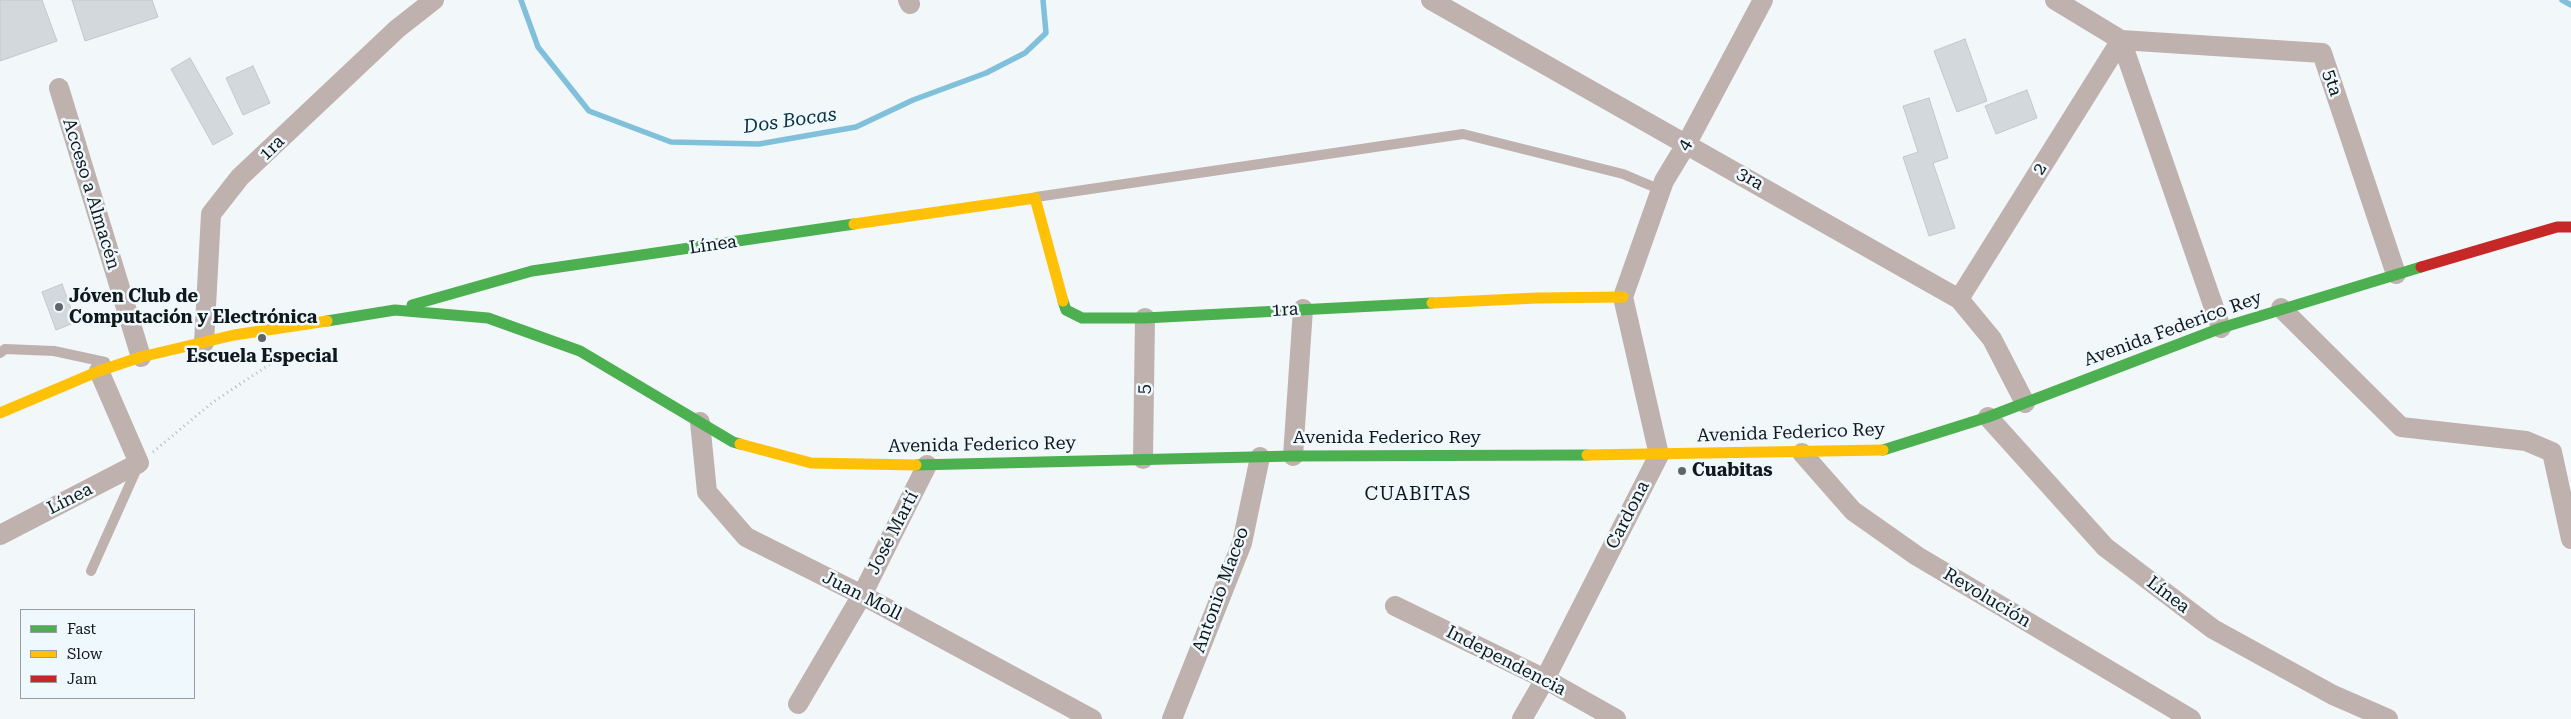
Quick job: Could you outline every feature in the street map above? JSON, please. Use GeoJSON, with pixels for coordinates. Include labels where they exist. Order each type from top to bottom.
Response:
{"type":"FeatureCollection","features":[{"type":"Feature","properties":{"kind":"main road","name":"Línea"},"geometry":{"type":"LineString","coordinates":[[395,310],[532,271],[1035,198]]}},
{"type":"Feature","properties":{"kind":"main road","name":"1ra"},"geometry":{"type":"LineString","coordinates":[[1035,198],[1066,310],[1082,318],[1145,318],[1537,298],[1623,297]]}},
{"type":"Feature","properties":{"kind":"main road","name":"Avenida Federico Rey"},"geometry":{"type":"LineString","coordinates":[[0,413],[99,371],[141,357],[234,335],[395,310],[488,318],[580,351],[733,442],[811,463],[927,466],[1293,456],[1659,455],[1880,450],[1988,417],[2221,328],[2281,308],[2557,227],[2571,227]]}},
{"type":"Feature","properties":{"kind":"street","name":"1ra"},"geometry":{"type":"LineString","coordinates":[[204,343],[211,214],[240,178],[397,29],[434,0]]}},
{"type":"Feature","properties":{"kind":"street","name":"3ra"},"geometry":{"type":"LineString","coordinates":[[1431,0],[1959,298],[1992,339],[2025,402]]}},
{"type":"Feature","properties":{"kind":"street","name":"4"},"geometry":{"type":"LineString","coordinates":[[1623,297],[1664,181],[1687,143],[1763,0]]}},
{"type":"Feature","properties":{"kind":"street","name":"5ta"},"geometry":{"type":"LineString","coordinates":[[2055,0],[2122,40],[2322,53],[2396,274]]}},
{"type":"Feature","properties":{"kind":"street","name":"2"},"geometry":{"type":"LineString","coordinates":[[1959,298],[2122,40]]}},
{"type":"Feature","properties":{"kind":"street"},"geometry":{"type":"LineString","coordinates":[[2122,40],[2221,328]]}},
{"type":"Feature","properties":{"kind":"street","name":"Acceso a Almacén"},"geometry":{"type":"LineString","coordinates":[[59,88],[141,357]]}},
{"type":"Feature","properties":{"kind":"street"},"geometry":{"type":"LineString","coordinates":[[1623,297],[1659,455]]}},
{"type":"Feature","properties":{"kind":"street"},"geometry":{"type":"LineString","coordinates":[[2281,308],[2401,427],[2526,441],[2552,452],[2571,539]]}},
{"type":"Feature","properties":{"kind":"street"},"geometry":{"type":"LineString","coordinates":[[1293,456],[1302,309]]}},
{"type":"Feature","properties":{"kind":"street","name":"5"},"geometry":{"type":"LineString","coordinates":[[1143,459],[1145,318]]}},
{"type":"Feature","properties":{"kind":"street"},"geometry":{"type":"LineString","coordinates":[[99,371],[139,463]]}},
{"type":"Feature","properties":{"kind":"street","name":"Línea"},"geometry":{"type":"LineString","coordinates":[[1988,417],[2105,547],[2213,629],[2333,696],[2388,719]]}},
{"type":"Feature","properties":{"kind":"street","name":"Juan Moll"},"geometry":{"type":"LineString","coordinates":[[700,422],[707,492],[746,537],[862,595],[1092,719]]}},
{"type":"Feature","properties":{"kind":"street","name":"Revolución"},"geometry":{"type":"LineString","coordinates":[[1802,453],[1853,511],[1917,556],[2191,719]]}},
{"type":"Feature","properties":{"kind":"street","name":"Cardona"},"geometry":{"type":"LineString","coordinates":[[1522,719],[1545,679],[1659,455]]}},
{"type":"Feature","properties":{"kind":"street","name":"Antonio Maceo"},"geometry":{"type":"LineString","coordinates":[[1172,719],[1242,543],[1260,457]]}},
{"type":"Feature","properties":{"kind":"street","name":"Línea"},"geometry":{"type":"LineString","coordinates":[[0,535],[139,463]]}},
{"type":"Feature","properties":{"kind":"street","name":"José Martí"},"geometry":{"type":"LineString","coordinates":[[798,704],[862,595],[927,466]]}},
{"type":"Feature","properties":{"kind":"street","name":"Independencia"},"geometry":{"type":"LineString","coordinates":[[1395,606],[1545,679],[1616,719]]}},
{"type":"Feature","properties":{"kind":"lane"},"geometry":{"type":"LineString","coordinates":[[1035,198],[1463,134],[1623,174],[1661,190]]}},
{"type":"Feature","properties":{"kind":"lane"},"geometry":{"type":"LineString","coordinates":[[2,349],[54,351],[118,365]]}},
{"type":"Feature","properties":{"kind":"lane"},"geometry":{"type":"LineString","coordinates":[[91,571],[139,463]]}},
{"type":"Feature","properties":{"kind":"path"},"geometry":{"type":"LineString","coordinates":[[139,463],[213,402],[301,344]]}},
{"type":"Feature","properties":{"kind":"building"},"geometry":{"type":"Polygon","coordinates":[[[0,0],[42,0],[57,41],[0,61],[0,0]]]}},
{"type":"Feature","properties":{"kind":"building"},"geometry":{"type":"Polygon","coordinates":[[[72,0],[152,0],[158,17],[85,41],[72,0]]]}},
{"type":"Feature","properties":{"kind":"building"},"geometry":{"type":"Polygon","coordinates":[[[1965,39],[1987,101],[1957,112],[1934,51],[1965,39]]]}},
{"type":"Feature","properties":{"kind":"building"},"geometry":{"type":"Polygon","coordinates":[[[190,58],[233,134],[213,145],[171,69],[190,58]]]}},
{"type":"Feature","properties":{"kind":"building"},"geometry":{"type":"Polygon","coordinates":[[[253,66],[270,103],[243,115],[226,78],[253,66]]]}},
{"type":"Feature","properties":{"kind":"building"},"geometry":{"type":"Polygon","coordinates":[[[2027,90],[2037,118],[1996,134],[1985,106],[2027,90]]]}},
{"type":"Feature","properties":{"kind":"building"},"geometry":{"type":"Polygon","coordinates":[[[1929,98],[1948,158],[1933,163],[1955,228],[1929,236],[1903,157],[1918,152],[1903,106],[1929,98]]]}},
{"type":"Feature","properties":{"kind":"building","name":"Jóven Club de Computación y Electrónica"},"geometry":{"type":"Polygon","coordinates":[[[62,284],[76,322],[56,330],[42,292],[62,284]]]}},
{"type":"Feature","properties":{"kind":"waterway","name":"Dos Bocas"},"geometry":{"type":"LineString","coordinates":[[521,0],[538,47],[589,111],[671,142],[759,144],[856,127],[913,100],[986,73],[1025,53],[1046,33],[1043,0]]}},
{"type":"Feature","properties":{"kind":"waterway","name":"Dos Bocas"},"geometry":{"type":"LineString","coordinates":[[2562,0],[2571,5]]}},
{"type":"Feature","properties":{"kind":"traffic: fast"},"geometry":{"type":"LineString","coordinates":[[412,305],[532,271],[854,224]]}},
{"type":"Feature","properties":{"kind":"traffic: fast"},"geometry":{"type":"LineString","coordinates":[[1883,450],[1988,417],[2221,328],[2421,267]]}},
{"type":"Feature","properties":{"kind":"traffic: fast"},"geometry":{"type":"LineString","coordinates":[[1063,301],[1066,310],[1082,318],[1145,318],[1432,303]]}},
{"type":"Feature","properties":{"kind":"traffic: fast"},"geometry":{"type":"LineString","coordinates":[[327,321],[395,310],[488,318],[580,351],[733,442],[740,444]]}},
{"type":"Feature","properties":{"kind":"traffic: fast"},"geometry":{"type":"LineString","coordinates":[[916,465],[1293,456],[1587,455]]}},
{"type":"Feature","properties":{"kind":"traffic: slow"},"geometry":{"type":"LineString","coordinates":[[854,224],[1035,198],[1063,301]]}},
{"type":"Feature","properties":{"kind":"traffic: slow"},"geometry":{"type":"LineString","coordinates":[[1432,303],[1537,298],[1623,297]]}},
{"type":"Feature","properties":{"kind":"traffic: slow"},"geometry":{"type":"LineString","coordinates":[[0,413],[99,371],[141,357],[234,335],[327,321]]}},
{"type":"Feature","properties":{"kind":"traffic: slow"},"geometry":{"type":"LineString","coordinates":[[740,444],[811,463],[916,465]]}},
{"type":"Feature","properties":{"kind":"traffic: slow"},"geometry":{"type":"LineString","coordinates":[[1587,455],[1883,450]]}},
{"type":"Feature","properties":{"kind":"traffic: jam"},"geometry":{"type":"LineString","coordinates":[[2421,267],[2557,227],[2571,227]]}},
{"type":"Feature","properties":{"kind":"place","name":"Jóven Club de Computación y Electrónica"},"geometry":{"type":"Point","coordinates":[59,307]}},
{"type":"Feature","properties":{"kind":"place","name":"Escuela Especial"},"geometry":{"type":"Point","coordinates":[262,338]}},
{"type":"Feature","properties":{"kind":"place","name":"Cuabitas"},"geometry":{"type":"Point","coordinates":[1682,471]}},
{"type":"Feature","properties":{"kind":"district","name":"CUABITAS"},"geometry":{"type":"Point","coordinates":[1418,494]}}]}
